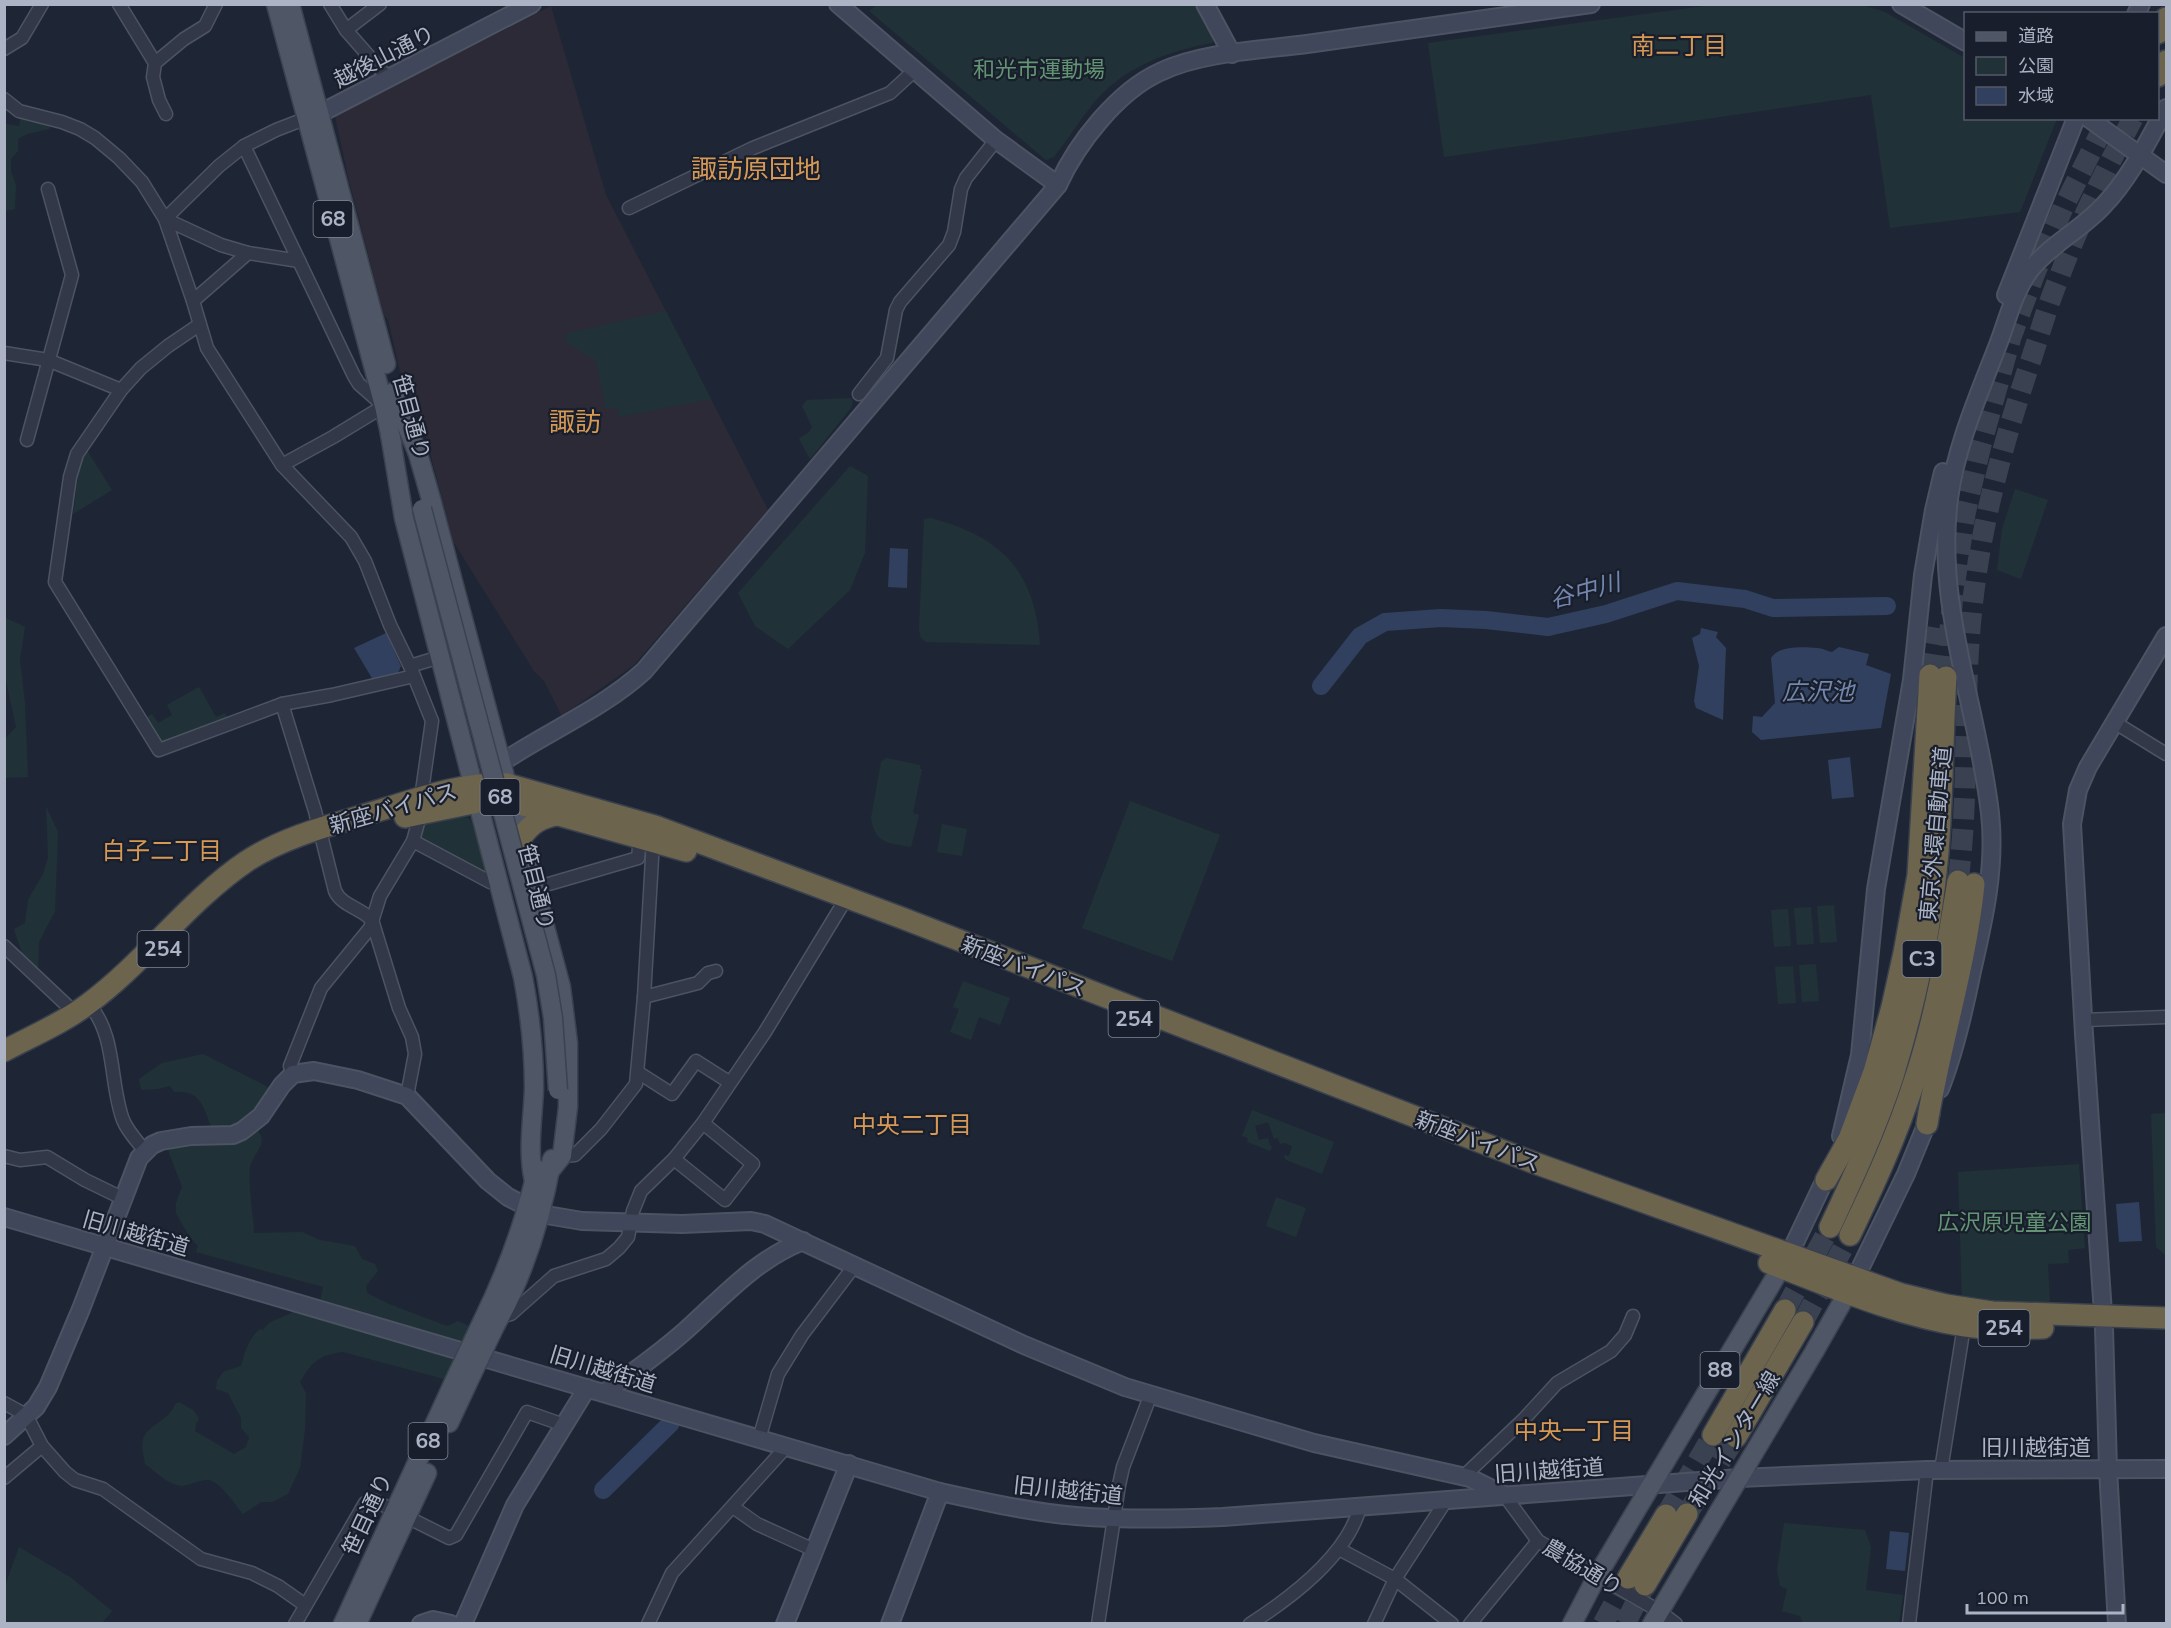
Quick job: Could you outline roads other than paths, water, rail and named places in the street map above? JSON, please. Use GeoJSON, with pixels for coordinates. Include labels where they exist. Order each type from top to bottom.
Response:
{"type":"FeatureCollection","features":[{"type":"Feature","properties":{"kind":"highway","name":"東京外環自動車道"},"geometry":{"type":"LineString","coordinates":[[1826,1180],[1849,1139],[1874,1072],[1904,954],[1918,875],[1938,676],[1937,863],[1927,938],[1911,1009],[1892,1077],[1871,1135],[1830,1227]]}},
{"type":"Feature","properties":{"kind":"highway","name":"新座バイパス"},"geometry":{"type":"LineString","coordinates":[[492,791],[557,815],[715,859],[1851,1286],[1889,1307],[1964,1326],[2011,1329],[2166,1318]]}},
{"type":"Feature","properties":{"kind":"highway","name":"新座バイパス"},"geometry":{"type":"LineString","coordinates":[[4,1061],[72,1026],[86,1009],[254,868],[321,834],[419,806],[492,791],[655,826],[733,854],[1785,1261]]}},
{"type":"Feature","properties":{"kind":"highway"},"geometry":{"type":"LineString","coordinates":[[521,838],[533,823],[557,815]]}},
{"type":"Feature","properties":{"kind":"highway","name":"東京外環自動車道"},"geometry":{"type":"LineString","coordinates":[[1850,1235],[1895,1135],[1914,1082],[1933,1017],[1966,882],[1962,963],[1933,1084],[1927,1124]]}},
{"type":"Feature","properties":{"kind":"highway","name":"新座バイパス"},"geometry":{"type":"LineString","coordinates":[[4,1051],[86,1009]]}},
{"type":"Feature","properties":{"kind":"highway","name":"新座バイパス"},"geometry":{"type":"LineString","coordinates":[[1851,1286],[1901,1294],[1967,1309],[2166,1329]]}},
{"type":"Feature","properties":{"kind":"highway"},"geometry":{"type":"LineString","coordinates":[[1713,1435],[1785,1310]]}},
{"type":"Feature","properties":{"kind":"highway"},"geometry":{"type":"LineString","coordinates":[[1736,1437],[1803,1322]]}},
{"type":"Feature","properties":{"kind":"highway"},"geometry":{"type":"LineString","coordinates":[[1666,1515],[1636,1582],[1687,1514]]}},
{"type":"Feature","properties":{"kind":"main road","name":"笹目通り"},"geometry":{"type":"LineString","coordinates":[[276,4],[313,116],[418,512],[536,983],[552,1090],[550,1171],[535,1211],[505,1272],[493,1320],[465,1373],[401,1513],[357,1623]]}},
{"type":"Feature","properties":{"kind":"main road","name":"笹目通り"},"geometry":{"type":"LineString","coordinates":[[290,4],[313,116]]}},
{"type":"Feature","properties":{"kind":"main road","name":"笹目通り"},"geometry":{"type":"LineString","coordinates":[[389,399],[390,434],[418,512]]}},
{"type":"Feature","properties":{"kind":"main road"},"geometry":{"type":"LineString","coordinates":[[389,399],[418,454],[432,499],[501,763],[492,791],[498,881],[523,977],[530,1014],[534,1058],[530,1162],[534,1181]]}},
{"type":"Feature","properties":{"kind":"main road"},"geometry":{"type":"LineString","coordinates":[[390,434],[404,518],[460,735],[521,838],[561,987],[568,1043],[568,1107],[562,1156],[550,1171]]}},
{"type":"Feature","properties":{"kind":"main road"},"geometry":{"type":"LineString","coordinates":[[460,735],[471,742],[487,739],[491,726]]}},
{"type":"Feature","properties":{"kind":"main road","name":"笹目通り"},"geometry":{"type":"LineString","coordinates":[[535,1211],[534,1181],[552,1090]]}},
{"type":"Feature","properties":{"kind":"main road","name":"88"},"geometry":{"type":"LineString","coordinates":[[1572,1623],[1597,1576],[1785,1261]]}},
{"type":"Feature","properties":{"kind":"main road","name":"和光インター線"},"geometry":{"type":"LineString","coordinates":[[1655,1617],[1851,1286]]}},
{"type":"Feature","properties":{"kind":"main road","name":"笹目通り"},"geometry":{"type":"LineString","coordinates":[[343,1623],[401,1513]]}},
{"type":"Feature","properties":{"kind":"street"},"geometry":{"type":"LineString","coordinates":[[4,49],[22,38],[42,4]]}},
{"type":"Feature","properties":{"kind":"street"},"geometry":{"type":"LineString","coordinates":[[119,4],[155,63],[153,77],[159,100],[166,114]]}},
{"type":"Feature","properties":{"kind":"street"},"geometry":{"type":"LineString","coordinates":[[155,63],[184,39],[205,26],[216,4]]}},
{"type":"Feature","properties":{"kind":"street"},"geometry":{"type":"LineString","coordinates":[[330,4],[346,30],[388,78]]}},
{"type":"Feature","properties":{"kind":"street"},"geometry":{"type":"LineString","coordinates":[[346,30],[380,4]]}},
{"type":"Feature","properties":{"kind":"street","name":"越後山通り"},"geometry":{"type":"LineString","coordinates":[[313,116],[532,4]]}},
{"type":"Feature","properties":{"kind":"street"},"geometry":{"type":"LineString","coordinates":[[838,4],[996,140],[1058,185]]}},
{"type":"Feature","properties":{"kind":"street"},"geometry":{"type":"LineString","coordinates":[[1204,4],[1232,54]]}},
{"type":"Feature","properties":{"kind":"street"},"geometry":{"type":"LineString","coordinates":[[501,763],[601,704],[644,671],[1058,185],[1070,160],[1108,112],[1132,88],[1172,67],[1232,54],[1591,4]]}},
{"type":"Feature","properties":{"kind":"street"},"geometry":{"type":"LineString","coordinates":[[1901,4],[1964,41]]}},
{"type":"Feature","properties":{"kind":"street"},"geometry":{"type":"LineString","coordinates":[[629,208],[753,148],[890,93],[915,70]]}},
{"type":"Feature","properties":{"kind":"street"},"geometry":{"type":"LineString","coordinates":[[4,99],[19,111],[62,122],[95,138],[119,158],[142,182],[165,219],[194,301],[207,348],[282,465],[351,537],[365,561],[432,721],[418,823],[413,841],[380,896],[370,928],[321,988],[290,1066],[293,1074]]}},
{"type":"Feature","properties":{"kind":"street"},"geometry":{"type":"LineString","coordinates":[[1851,1286],[1906,1174],[1950,1064],[1982,925],[1992,860],[1990,811],[1949,605],[1945,563],[1946,530],[1953,478],[1976,403],[2016,296],[2026,276],[2037,262],[2106,204],[2140,154],[2166,108]]}},
{"type":"Feature","properties":{"kind":"street"},"geometry":{"type":"LineString","coordinates":[[165,219],[219,166],[244,146],[276,130],[313,116]]}},
{"type":"Feature","properties":{"kind":"street"},"geometry":{"type":"LineString","coordinates":[[1785,1261],[1826,1180],[1848,1109],[1860,1055],[1876,889],[1912,681],[1923,575],[1934,510],[1945,464],[1974,376],[2075,120]]}},
{"type":"Feature","properties":{"kind":"street"},"geometry":{"type":"LineString","coordinates":[[2091,120],[2166,174]]}},
{"type":"Feature","properties":{"kind":"street"},"geometry":{"type":"LineString","coordinates":[[859,394],[887,358],[896,310],[900,302],[949,245],[954,232],[961,189],[966,178],[996,140]]}},
{"type":"Feature","properties":{"kind":"street"},"geometry":{"type":"LineString","coordinates":[[244,146],[354,376],[359,384],[389,399],[333,437],[282,465]]}},
{"type":"Feature","properties":{"kind":"street"},"geometry":{"type":"LineString","coordinates":[[27,440],[72,275],[48,189]]}},
{"type":"Feature","properties":{"kind":"street"},"geometry":{"type":"LineString","coordinates":[[165,219],[212,242],[248,253],[299,261]]}},
{"type":"Feature","properties":{"kind":"street"},"geometry":{"type":"LineString","coordinates":[[194,301],[248,253]]}},
{"type":"Feature","properties":{"kind":"street"},"geometry":{"type":"LineString","coordinates":[[199,325],[148,363],[121,390],[77,454],[70,477],[55,582],[159,750],[282,704],[412,671],[440,657]]}},
{"type":"Feature","properties":{"kind":"street"},"geometry":{"type":"LineString","coordinates":[[4,353],[48,360],[121,390]]}},
{"type":"Feature","properties":{"kind":"street"},"geometry":{"type":"LineString","coordinates":[[2116,1623],[2108,1469],[2104,1323],[2073,813],[2078,790],[2084,777],[2166,636]]}},
{"type":"Feature","properties":{"kind":"street"},"geometry":{"type":"LineString","coordinates":[[282,704],[338,897],[372,920],[399,1008],[412,1037],[415,1054],[407,1096]]}},
{"type":"Feature","properties":{"kind":"street"},"geometry":{"type":"LineString","coordinates":[[2114,722],[2166,754]]}},
{"type":"Feature","properties":{"kind":"street"},"geometry":{"type":"LineString","coordinates":[[535,888],[638,858],[647,839]]}},
{"type":"Feature","properties":{"kind":"street"},"geometry":{"type":"LineString","coordinates":[[562,1156],[575,1155],[601,1129],[632,1092],[639,1073],[644,997],[647,839]]}},
{"type":"Feature","properties":{"kind":"street"},"geometry":{"type":"LineString","coordinates":[[413,841],[490,882],[498,881]]}},
{"type":"Feature","properties":{"kind":"street"},"geometry":{"type":"LineString","coordinates":[[493,1320],[511,1314],[554,1276],[606,1259],[619,1248],[628,1237],[633,1211],[641,1191],[674,1159],[703,1123],[765,1032],[841,907]]}},
{"type":"Feature","properties":{"kind":"street"},"geometry":{"type":"LineString","coordinates":[[4,945],[101,1021],[123,1119],[130,1133],[145,1151]]}},
{"type":"Feature","properties":{"kind":"street"},"geometry":{"type":"LineString","coordinates":[[644,997],[698,983],[708,973],[716,971]]}},
{"type":"Feature","properties":{"kind":"street"},"geometry":{"type":"LineString","coordinates":[[2084,1020],[2166,1017]]}},
{"type":"Feature","properties":{"kind":"street"},"geometry":{"type":"LineString","coordinates":[[639,1073],[672,1094],[696,1061],[729,1082]]}},
{"type":"Feature","properties":{"kind":"street"},"geometry":{"type":"LineString","coordinates":[[4,1436],[36,1407],[48,1387],[105,1247],[134,1167],[145,1151],[152,1145],[177,1137],[222,1136],[242,1131],[261,1116],[282,1085],[293,1074],[314,1071],[358,1080],[407,1096],[488,1181],[508,1197],[535,1211],[582,1221],[682,1224],[751,1221],[765,1224],[1024,1345],[1125,1387],[1314,1443],[1463,1477],[1505,1496]]}},
{"type":"Feature","properties":{"kind":"street"},"geometry":{"type":"LineString","coordinates":[[674,1159],[725,1200],[753,1164],[703,1123]]}},
{"type":"Feature","properties":{"kind":"street"},"geometry":{"type":"LineString","coordinates":[[4,1156],[20,1160],[47,1157],[84,1180],[122,1198]]}},
{"type":"Feature","properties":{"kind":"street","name":"旧川越街道"},"geometry":{"type":"LineString","coordinates":[[4,1217],[940,1492],[1026,1510],[1113,1519],[1155,1520],[1445,1502],[1738,1478],[1934,1470],[2166,1468]]}},
{"type":"Feature","properties":{"kind":"street"},"geometry":{"type":"LineString","coordinates":[[604,1393],[667,1346],[759,1264],[803,1241]]}},
{"type":"Feature","properties":{"kind":"street"},"geometry":{"type":"LineString","coordinates":[[759,1439],[778,1374],[802,1335],[855,1265]]}},
{"type":"Feature","properties":{"kind":"street"},"geometry":{"type":"LineString","coordinates":[[1463,1477],[1524,1419],[1557,1383],[1611,1351],[1624,1335],[1633,1316]]}},
{"type":"Feature","properties":{"kind":"street"},"geometry":{"type":"LineString","coordinates":[[1909,1623],[1934,1470],[1964,1326]]}},
{"type":"Feature","properties":{"kind":"street"},"geometry":{"type":"LineString","coordinates":[[463,1623],[515,1505],[587,1388]]}},
{"type":"Feature","properties":{"kind":"street"},"geometry":{"type":"LineString","coordinates":[[1098,1623],[1123,1467],[1151,1395]]}},
{"type":"Feature","properties":{"kind":"street"},"geometry":{"type":"LineString","coordinates":[[4,1403],[27,1415],[42,1446],[75,1480],[103,1489],[201,1559],[252,1573],[278,1586],[304,1613]]}},
{"type":"Feature","properties":{"kind":"street"},"geometry":{"type":"LineString","coordinates":[[296,1623],[304,1613],[365,1503],[373,1500],[449,1538],[456,1536],[527,1412],[564,1425]]}},
{"type":"Feature","properties":{"kind":"street"},"geometry":{"type":"LineString","coordinates":[[4,1478],[42,1446]]}},
{"type":"Feature","properties":{"kind":"street"},"geometry":{"type":"LineString","coordinates":[[648,1623],[672,1573],[787,1446]]}},
{"type":"Feature","properties":{"kind":"street"},"geometry":{"type":"LineString","coordinates":[[785,1623],[849,1464]]}},
{"type":"Feature","properties":{"kind":"street"},"geometry":{"type":"LineString","coordinates":[[891,1623],[940,1492]]}},
{"type":"Feature","properties":{"kind":"street","name":"農協通り"},"geometry":{"type":"LineString","coordinates":[[1505,1496],[1538,1541],[1597,1576],[1655,1617],[1676,1623]]}},
{"type":"Feature","properties":{"kind":"street"},"geometry":{"type":"LineString","coordinates":[[1374,1623],[1395,1579],[1445,1502]]}},
{"type":"Feature","properties":{"kind":"street"},"geometry":{"type":"LineString","coordinates":[[733,1507],[757,1524],[814,1550]]}},
{"type":"Feature","properties":{"kind":"street"},"geometry":{"type":"LineString","coordinates":[[1250,1623],[1316,1573],[1340,1549],[1357,1520],[1360,1507]]}},
{"type":"Feature","properties":{"kind":"street"},"geometry":{"type":"LineString","coordinates":[[1470,1623],[1538,1541]]}},
{"type":"Feature","properties":{"kind":"street"},"geometry":{"type":"LineString","coordinates":[[1340,1549],[1395,1579],[1452,1623]]}},
{"type":"Feature","properties":{"kind":"street"},"geometry":{"type":"LineString","coordinates":[[421,1623],[433,1620],[451,1623]]}},
{"type":"Feature","properties":{"kind":"water"},"geometry":{"type":"Polygon","coordinates":[[[890,548],[908,549],[907,588],[888,587],[890,548]]]}},
{"type":"Feature","properties":{"kind":"water","name":"広沢池"},"geometry":{"type":"Polygon","coordinates":[[[1701,628],[1718,632],[1716,637],[1726,648],[1723,720],[1696,708],[1694,701],[1699,666],[1692,638],[1700,634],[1701,628]]]}},
{"type":"Feature","properties":{"kind":"water"},"geometry":{"type":"Polygon","coordinates":[[[386,633],[401,666],[397,675],[373,680],[354,648],[386,633]]]}},
{"type":"Feature","properties":{"kind":"water","name":"広沢池"},"geometry":{"type":"Polygon","coordinates":[[[1798,647],[1819,648],[1832,652],[1839,647],[1869,654],[1866,665],[1891,674],[1881,728],[1761,740],[1752,732],[1753,716],[1762,717],[1775,703],[1771,658],[1775,654],[1785,649],[1798,647]]]}},
{"type":"Feature","properties":{"kind":"water"},"geometry":{"type":"Polygon","coordinates":[[[1850,757],[1854,797],[1832,799],[1828,760],[1850,757]]]}},
{"type":"Feature","properties":{"kind":"water"},"geometry":{"type":"Polygon","coordinates":[[[2139,1202],[2142,1241],[2119,1242],[2116,1204],[2139,1202]]]}},
{"type":"Feature","properties":{"kind":"water"},"geometry":{"type":"Polygon","coordinates":[[[1890,1531],[1909,1533],[1905,1571],[1886,1569],[1890,1531]]]}},
{"type":"Feature","properties":{"kind":"waterway","name":"谷中川"},"geometry":{"type":"LineString","coordinates":[[1321,686],[1360,636],[1385,622],[1441,618],[1548,627],[1606,614],[1677,591],[1745,599],[1773,608],[1887,606]]}},
{"type":"Feature","properties":{"kind":"waterway","name":"谷中川"},"geometry":{"type":"LineString","coordinates":[[603,1490],[671,1423]]}},
{"type":"Feature","properties":{"kind":"tunnel"},"geometry":{"type":"LineString","coordinates":[[1946,677],[1953,594],[1965,514],[1981,445],[2011,337],[2063,208],[2107,120]]}},
{"type":"Feature","properties":{"kind":"tunnel"},"geometry":{"type":"LineString","coordinates":[[1958,881],[1964,813],[1967,676],[1972,608],[1981,544],[1995,481],[2012,419],[2052,295],[2085,215],[2132,120]]}},
{"type":"Feature","properties":{"kind":"tunnel"},"geometry":{"type":"LineString","coordinates":[[1930,675],[1938,628]]}},
{"type":"Feature","properties":{"kind":"tunnel"},"geometry":{"type":"LineString","coordinates":[[1785,1310],[1830,1227]]}},
{"type":"Feature","properties":{"kind":"tunnel"},"geometry":{"type":"LineString","coordinates":[[1803,1322],[1850,1235]]}},
{"type":"Feature","properties":{"kind":"tunnel"},"geometry":{"type":"LineString","coordinates":[[1666,1515],[1713,1435]]}},
{"type":"Feature","properties":{"kind":"tunnel"},"geometry":{"type":"LineString","coordinates":[[1687,1514],[1736,1437]]}},
{"type":"Feature","properties":{"kind":"tunnel"},"geometry":{"type":"LineString","coordinates":[[1603,1624],[1628,1578]]}},
{"type":"Feature","properties":{"kind":"tunnel"},"geometry":{"type":"LineString","coordinates":[[1625,1624],[1645,1585]]}},
{"type":"Feature","properties":{"kind":"district","name":"南二丁目"},"geometry":{"type":"Point","coordinates":[1679,46]}},
{"type":"Feature","properties":{"kind":"district","name":"諏訪原団地"},"geometry":{"type":"Point","coordinates":[756,169]}},
{"type":"Feature","properties":{"kind":"district","name":"諏訪"},"geometry":{"type":"Point","coordinates":[575,422]}},
{"type":"Feature","properties":{"kind":"district","name":"白子二丁目"},"geometry":{"type":"Point","coordinates":[162,851]}},
{"type":"Feature","properties":{"kind":"district","name":"中央二丁目"},"geometry":{"type":"Point","coordinates":[912,1125]}},
{"type":"Feature","properties":{"kind":"district","name":"中央一丁目"},"geometry":{"type":"Point","coordinates":[1574,1431]}},
{"type":"Feature","properties":{"kind":"park label","name":"和光市運動場"},"geometry":{"type":"Point","coordinates":[1039,69]}},
{"type":"Feature","properties":{"kind":"park label","name":"広沢原児童公園"},"geometry":{"type":"Point","coordinates":[2014,1222]}}]}
